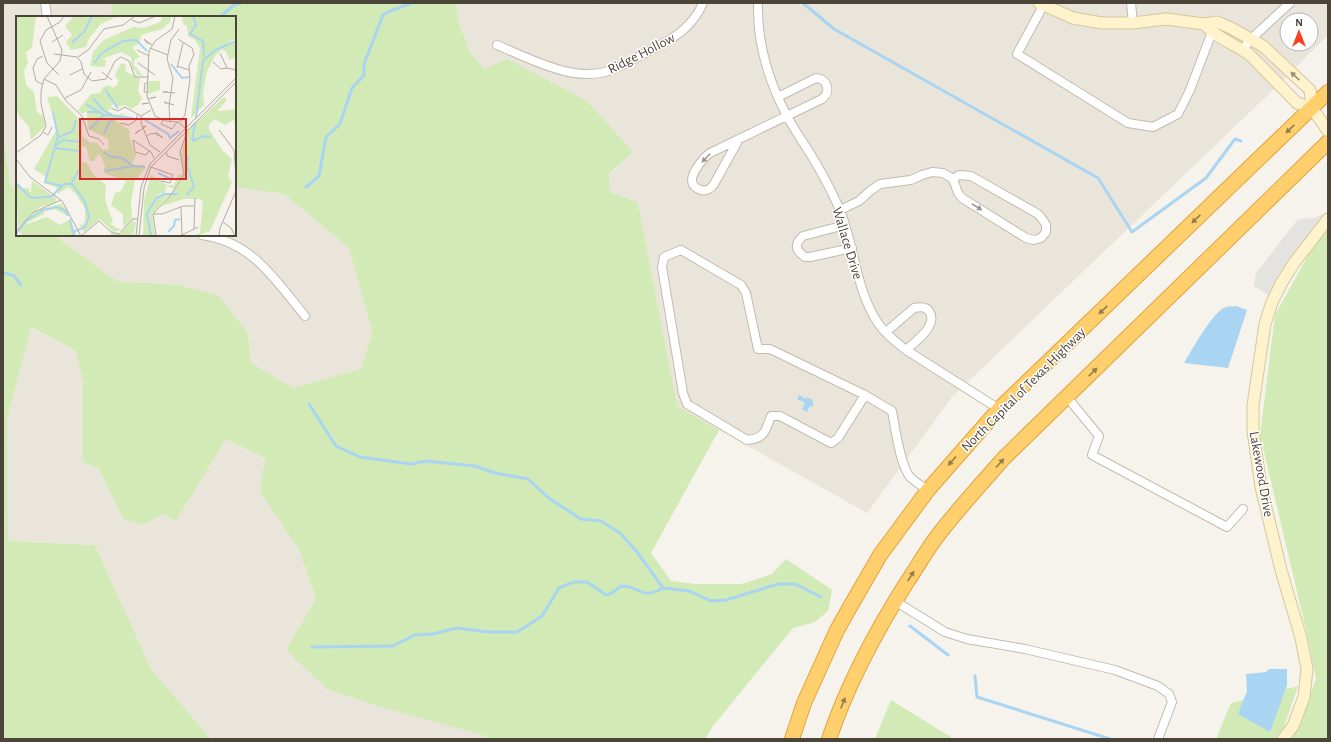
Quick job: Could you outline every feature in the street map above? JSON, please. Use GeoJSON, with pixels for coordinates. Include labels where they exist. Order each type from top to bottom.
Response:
{"type":"FeatureCollection","features":[{"type":"Feature","properties":{"kind":"highway","name":"North Capital of Texas Highway"},"geometry":{"type":"LineString","coordinates":[[792,739],[804,703],[837,630],[880,555],[928,490],[999,409],[1328,92]]}},
{"type":"Feature","properties":{"kind":"highway"},"geometry":{"type":"LineString","coordinates":[[829,739],[846,694],[862,659],[895,601],[938,535],[1004,458],[1328,142]]}},
{"type":"Feature","properties":{"kind":"street"},"geometry":{"type":"LineString","coordinates":[[45,3],[47,16]]}},
{"type":"Feature","properties":{"kind":"street","name":"Ridge Hollow"},"geometry":{"type":"LineString","coordinates":[[497,45],[554,69],[577,74],[602,73],[613,70],[675,37],[690,24],[703,3]]}},
{"type":"Feature","properties":{"kind":"street","name":"Wallace Drive"},"geometry":{"type":"LineString","coordinates":[[758,3],[762,51],[778,97],[787,117],[817,165],[840,210],[846,225],[868,303],[878,323],[892,339],[906,350],[999,409]]}},
{"type":"Feature","properties":{"kind":"street"},"geometry":{"type":"LineString","coordinates":[[1131,3],[1133,23]]}},
{"type":"Feature","properties":{"kind":"street"},"geometry":{"type":"LineString","coordinates":[[1243,49],[1252,38],[1290,3]]}},
{"type":"Feature","properties":{"kind":"street"},"geometry":{"type":"LineString","coordinates":[[1312,108],[1296,103],[1243,49],[1208,28],[1166,18],[1133,23],[1095,22],[1073,18],[1041,4],[1017,54],[1128,123],[1153,127],[1178,114],[1190,90],[1208,28],[1217,22],[1252,38],[1263,46],[1310,90],[1312,108],[1328,131]]}},
{"type":"Feature","properties":{"kind":"street"},"geometry":{"type":"LineString","coordinates":[[739,139],[714,184],[709,189],[704,190],[696,188],[693,185],[692,177],[705,156],[739,139],[787,117],[822,99],[826,96],[828,91],[823,80],[816,78],[778,97]]}},
{"type":"Feature","properties":{"kind":"street"},"geometry":{"type":"LineString","coordinates":[[840,210],[859,201],[870,190],[880,184],[911,180],[922,174],[932,172],[943,173],[953,179],[958,193],[962,198],[1026,238],[1034,240],[1041,238],[1046,232],[1046,226],[1038,214],[972,176],[960,175],[953,179]]}},
{"type":"Feature","properties":{"kind":"street","name":"Lakewood Drive"},"geometry":{"type":"LineString","coordinates":[[1283,739],[1293,726],[1304,698],[1307,669],[1301,638],[1261,487],[1253,431],[1253,405],[1265,324],[1272,302],[1294,263],[1328,219]]}},
{"type":"Feature","properties":{"kind":"street"},"geometry":{"type":"LineString","coordinates":[[846,225],[803,236],[798,240],[798,250],[805,257],[810,257],[852,248]]}},
{"type":"Feature","properties":{"kind":"street"},"geometry":{"type":"LineString","coordinates":[[208,236],[244,249],[261,263],[305,316]]}},
{"type":"Feature","properties":{"kind":"street"},"geometry":{"type":"LineString","coordinates":[[864,395],[838,438],[830,443],[780,416],[771,416],[764,433],[757,439],[747,440],[687,404],[683,393],[662,267],[664,257],[681,250],[741,285],[746,294],[758,349],[770,349],[864,395],[892,411],[899,447],[910,476],[928,490]]}},
{"type":"Feature","properties":{"kind":"street"},"geometry":{"type":"LineString","coordinates":[[886,332],[914,308],[926,308],[930,312],[931,317],[929,328],[906,350]]}},
{"type":"Feature","properties":{"kind":"street"},"geometry":{"type":"LineString","coordinates":[[1067,398],[1099,436],[1092,455],[1227,527],[1243,509]]}},
{"type":"Feature","properties":{"kind":"street"},"geometry":{"type":"LineString","coordinates":[[895,601],[945,632],[967,639],[1025,649],[1115,670],[1158,686],[1169,694],[1172,702],[1158,739]]}},
{"type":"Feature","properties":{"kind":"shaded area"},"geometry":{"type":"Polygon","coordinates":[[[3,3],[110,3],[113,16],[16,16],[16,192],[10,183],[3,134],[3,3]]]}},
{"type":"Feature","properties":{"kind":"shaded area"},"geometry":{"type":"Polygon","coordinates":[[[456,3],[589,3],[596,5],[601,3],[1328,3],[1328,35],[1319,44],[1319,12],[1279,12],[1279,52],[1311,52],[952,397],[867,513],[677,406],[638,202],[610,192],[609,175],[633,152],[485,69],[471,54],[459,23],[456,3]]]}},
{"type":"Feature","properties":{"kind":"shaded area"},"geometry":{"type":"Polygon","coordinates":[[[236,187],[284,194],[349,248],[372,332],[361,369],[293,388],[251,363],[248,334],[179,285],[116,281],[55,236],[236,236],[236,187]]]}},
{"type":"Feature","properties":{"kind":"shaded area"},"geometry":{"type":"Polygon","coordinates":[[[1325,213],[1322,220],[1269,296],[1254,286],[1256,273],[1298,219],[1314,218],[1325,213]]]}},
{"type":"Feature","properties":{"kind":"shaded area"},"geometry":{"type":"Polygon","coordinates":[[[30,327],[75,350],[83,381],[83,462],[99,469],[123,519],[143,525],[164,514],[176,521],[226,439],[265,458],[260,492],[299,550],[316,600],[286,650],[491,739],[211,739],[151,669],[95,545],[8,541],[7,419],[30,327]]]}},
{"type":"Feature","properties":{"kind":"green space"},"geometry":{"type":"Polygon","coordinates":[[[110,3],[456,3],[459,23],[471,54],[485,69],[507,59],[587,101],[633,152],[609,174],[610,192],[638,202],[677,406],[719,430],[651,553],[671,581],[696,584],[742,584],[772,574],[786,559],[832,590],[828,611],[815,622],[793,628],[713,726],[705,739],[491,739],[479,734],[381,707],[327,689],[286,650],[316,599],[299,550],[260,492],[265,458],[226,439],[176,521],[164,514],[143,525],[123,519],[99,469],[83,462],[83,381],[75,350],[31,327],[7,419],[8,541],[95,545],[151,669],[211,739],[3,739],[3,134],[10,183],[16,192],[16,236],[55,236],[116,281],[179,285],[219,296],[248,334],[251,363],[293,388],[361,369],[372,332],[349,248],[284,194],[236,187],[236,16],[113,16],[110,3]]]}},
{"type":"Feature","properties":{"kind":"green space"},"geometry":{"type":"Polygon","coordinates":[[[1328,227],[1328,739],[1289,739],[1301,720],[1316,679],[1308,638],[1260,435],[1275,315],[1312,248],[1328,227]]]}},
{"type":"Feature","properties":{"kind":"green space"},"geometry":{"type":"Polygon","coordinates":[[[1298,686],[1284,727],[1275,739],[1216,739],[1231,703],[1298,686]]]}},
{"type":"Feature","properties":{"kind":"green space"},"geometry":{"type":"Polygon","coordinates":[[[891,700],[954,739],[875,739],[891,700]]]}},
{"type":"Feature","properties":{"kind":"water"},"geometry":{"type":"Polygon","coordinates":[[[1236,306],[1247,310],[1228,368],[1184,363],[1203,332],[1215,316],[1226,307],[1236,306]]]}},
{"type":"Feature","properties":{"kind":"water"},"geometry":{"type":"Polygon","coordinates":[[[799,395],[806,399],[807,397],[813,400],[812,402],[814,403],[812,407],[810,406],[807,412],[802,409],[805,403],[797,399],[799,395]]]}},
{"type":"Feature","properties":{"kind":"water"},"geometry":{"type":"Polygon","coordinates":[[[1269,669],[1287,669],[1287,685],[1270,732],[1238,714],[1247,691],[1246,674],[1266,672],[1269,669]]]}},
{"type":"Feature","properties":{"kind":"waterway"},"geometry":{"type":"LineString","coordinates":[[221,16],[234,5],[241,3]]}},
{"type":"Feature","properties":{"kind":"waterway"},"geometry":{"type":"LineString","coordinates":[[306,187],[319,176],[326,137],[340,124],[352,88],[364,75],[364,64],[383,15],[412,3]]}},
{"type":"Feature","properties":{"kind":"waterway"},"geometry":{"type":"LineString","coordinates":[[803,3],[834,29],[1098,178],[1132,232],[1206,178],[1235,139],[1241,141]]}},
{"type":"Feature","properties":{"kind":"waterway"},"geometry":{"type":"LineString","coordinates":[[3,273],[13,275],[21,285]]}},
{"type":"Feature","properties":{"kind":"waterway"},"geometry":{"type":"LineString","coordinates":[[309,404],[336,446],[360,457],[411,464],[426,461],[475,466],[495,473],[528,479],[550,499],[581,519],[601,521],[620,533],[637,552],[663,588],[689,591],[711,601],[726,600],[778,584],[795,584],[821,597]]}},
{"type":"Feature","properties":{"kind":"waterway"},"geometry":{"type":"LineString","coordinates":[[312,647],[393,646],[415,635],[433,634],[457,628],[488,632],[517,632],[542,616],[559,588],[574,582],[587,582],[606,595],[612,593],[621,586],[633,588],[645,593],[655,592],[663,588]]}},
{"type":"Feature","properties":{"kind":"waterway"},"geometry":{"type":"LineString","coordinates":[[910,626],[948,655]]}},
{"type":"Feature","properties":{"kind":"waterway"},"geometry":{"type":"LineString","coordinates":[[975,676],[977,697],[1110,739]]}}]}
